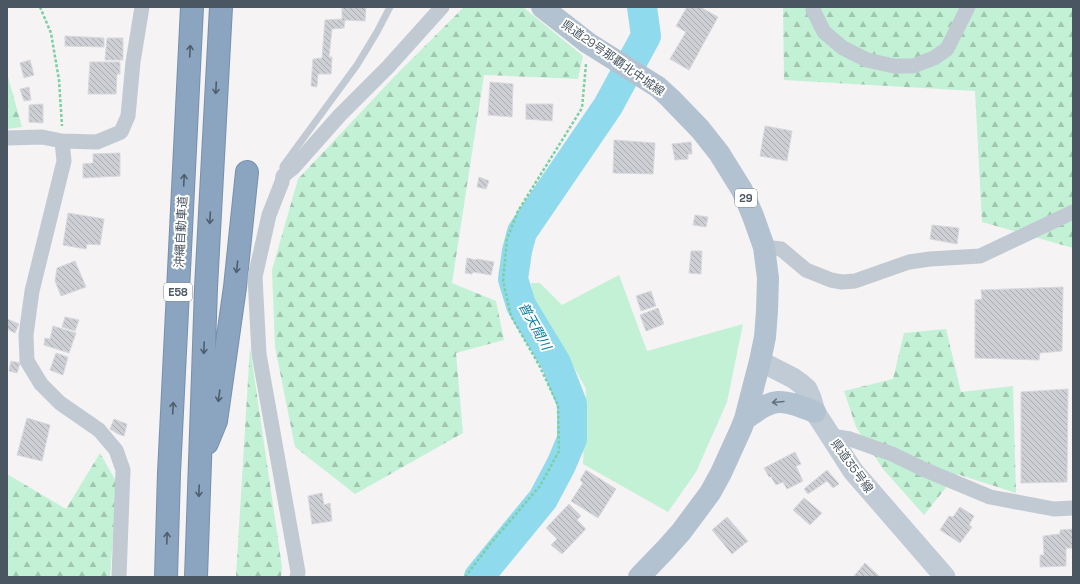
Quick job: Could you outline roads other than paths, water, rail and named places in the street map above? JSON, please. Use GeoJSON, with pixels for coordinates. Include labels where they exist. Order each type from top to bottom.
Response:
{"type":"FeatureCollection","features":[{"type":"Feature","properties":{"kind":"highway","name":"沖縄自動車道"},"geometry":{"type":"LineString","coordinates":[[166,577],[170,458],[192,7]]}},
{"type":"Feature","properties":{"kind":"highway","name":"E58"},"geometry":{"type":"LineString","coordinates":[[196,577],[212,160],[221,7]]}},
{"type":"Feature","properties":{"kind":"highway"},"geometry":{"type":"LineString","coordinates":[[200,461],[216,421],[235,288],[247,172]]}},
{"type":"Feature","properties":{"kind":"main road","name":"県道29号那覇北中城線"},"geometry":{"type":"LineString","coordinates":[[542,7],[590,44],[658,87],[700,130],[719,153],[742,190],[764,246],[768,278],[768,311],[760,361],[745,419],[721,473],[710,493],[677,536],[639,577]]}},
{"type":"Feature","properties":{"kind":"main road","name":"県道35号線"},"geometry":{"type":"LineString","coordinates":[[760,361],[800,383],[807,389],[815,412],[853,471],[945,577]]}},
{"type":"Feature","properties":{"kind":"main road"},"geometry":{"type":"LineString","coordinates":[[745,419],[761,407],[777,401],[796,405],[815,412]]}},
{"type":"Feature","properties":{"kind":"street"},"geometry":{"type":"LineString","coordinates":[[7,138],[42,137],[62,141],[97,142],[121,132],[128,116],[133,62],[142,7]]}},
{"type":"Feature","properties":{"kind":"street"},"geometry":{"type":"LineString","coordinates":[[297,577],[259,354],[255,277],[268,215],[283,176],[293,168],[340,115],[388,67],[442,7]]}},
{"type":"Feature","properties":{"kind":"street"},"geometry":{"type":"LineString","coordinates":[[814,7],[813,10],[824,32],[843,48],[867,60],[894,66],[913,66],[934,58],[947,49],[968,7]]}},
{"type":"Feature","properties":{"kind":"street"},"geometry":{"type":"LineString","coordinates":[[62,141],[64,161],[31,298],[26,335],[27,361],[41,384],[60,403],[99,430],[116,450],[123,470],[119,577]]}},
{"type":"Feature","properties":{"kind":"street"},"geometry":{"type":"LineString","coordinates":[[764,246],[781,249],[806,270],[831,280],[842,282],[855,281],[909,262],[930,259],[980,256],[1073,212]]}},
{"type":"Feature","properties":{"kind":"street"},"geometry":{"type":"LineString","coordinates":[[830,436],[850,439],[892,454],[922,469],[990,497],[1054,509],[1073,508]]}},
{"type":"Feature","properties":{"kind":"lane"},"geometry":{"type":"LineString","coordinates":[[283,176],[283,166],[357,65],[390,7]]}},
{"type":"Feature","properties":{"kind":"waterway","name":"普天間川"},"geometry":{"type":"LineString","coordinates":[[479,577],[543,499],[561,465],[572,439],[572,404],[556,363],[521,305],[513,279],[517,251],[522,232],[608,106],[646,36],[642,7]]}}]}
